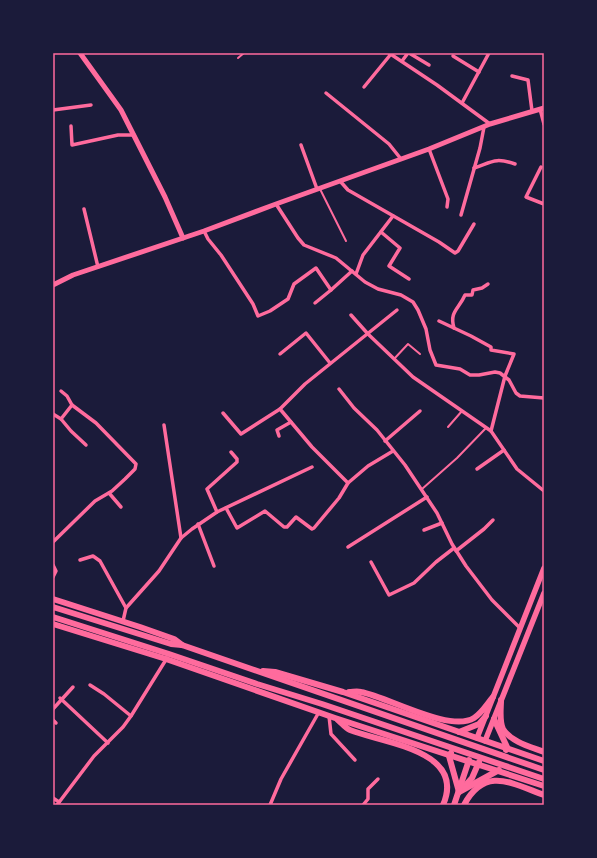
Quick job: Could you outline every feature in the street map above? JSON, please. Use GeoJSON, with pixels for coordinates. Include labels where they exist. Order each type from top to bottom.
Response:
{"type":"FeatureCollection","features":[{"type":"Feature","properties":{"kind":"highway"},"geometry":{"type":"LineString","coordinates":[[53,599],[174,639],[182,645]]}},
{"type":"Feature","properties":{"kind":"highway"},"geometry":{"type":"LineString","coordinates":[[53,607],[171,644],[182,645],[544,770]]}},
{"type":"Feature","properties":{"kind":"highway"},"geometry":{"type":"LineString","coordinates":[[53,617],[332,717],[478,766],[499,771],[544,786]]}},
{"type":"Feature","properties":{"kind":"highway"},"geometry":{"type":"LineString","coordinates":[[53,624],[322,704],[544,779]]}},
{"type":"Feature","properties":{"kind":"highway"},"geometry":{"type":"LineString","coordinates":[[258,671],[275,672],[343,692],[507,747],[544,761]]}},
{"type":"Feature","properties":{"kind":"highway"},"geometry":{"type":"LineString","coordinates":[[212,675],[225,674]]}},
{"type":"Feature","properties":{"kind":"highway"},"geometry":{"type":"LineString","coordinates":[[259,685],[265,693]]}},
{"type":"Feature","properties":{"kind":"highway"},"geometry":{"type":"LineString","coordinates":[[343,692],[362,692],[432,716],[459,722],[474,718],[493,697]]}},
{"type":"Feature","properties":{"kind":"highway"},"geometry":{"type":"LineString","coordinates":[[501,700],[502,723],[507,733],[519,742],[544,752]]}},
{"type":"Feature","properties":{"kind":"highway"},"geometry":{"type":"LineString","coordinates":[[459,792],[449,756],[459,732],[479,724],[486,716]]}},
{"type":"Feature","properties":{"kind":"highway"},"geometry":{"type":"LineString","coordinates":[[332,717],[348,729],[418,751],[435,762],[443,773],[446,785],[446,796],[443,805]]}},
{"type":"Feature","properties":{"kind":"highway"},"geometry":{"type":"LineString","coordinates":[[459,792],[499,771],[507,747],[494,718]]}},
{"type":"Feature","properties":{"kind":"highway"},"geometry":{"type":"LineString","coordinates":[[454,805],[477,738]]}},
{"type":"Feature","properties":{"kind":"highway"},"geometry":{"type":"LineString","coordinates":[[459,792],[472,778],[478,766],[486,741]]}},
{"type":"Feature","properties":{"kind":"highway"},"geometry":{"type":"LineString","coordinates":[[464,805],[473,790],[491,780],[506,782],[544,795]]}},
{"type":"Feature","properties":{"kind":"main road"},"geometry":{"type":"LineString","coordinates":[[80,53],[121,110],[183,238]]}},
{"type":"Feature","properties":{"kind":"main road"},"geometry":{"type":"LineString","coordinates":[[53,285],[73,275],[204,231],[429,149],[490,124],[542,109]]}},
{"type":"Feature","properties":{"kind":"main road"},"geometry":{"type":"LineString","coordinates":[[477,738],[544,568]]}},
{"type":"Feature","properties":{"kind":"main road"},"geometry":{"type":"LineString","coordinates":[[486,741],[544,594]]}},
{"type":"Feature","properties":{"kind":"street"},"geometry":{"type":"LineString","coordinates":[[402,61],[408,53],[429,65]]}},
{"type":"Feature","properties":{"kind":"street"},"geometry":{"type":"LineString","coordinates":[[462,103],[489,53]]}},
{"type":"Feature","properties":{"kind":"street"},"geometry":{"type":"LineString","coordinates":[[364,87],[390,54],[490,124]]}},
{"type":"Feature","properties":{"kind":"street"},"geometry":{"type":"LineString","coordinates":[[453,56],[479,72]]}},
{"type":"Feature","properties":{"kind":"street"},"geometry":{"type":"LineString","coordinates":[[512,76],[528,80],[532,111]]}},
{"type":"Feature","properties":{"kind":"street"},"geometry":{"type":"LineString","coordinates":[[326,93],[389,144],[401,159]]}},
{"type":"Feature","properties":{"kind":"street"},"geometry":{"type":"LineString","coordinates":[[53,110],[91,105]]}},
{"type":"Feature","properties":{"kind":"street"},"geometry":{"type":"LineString","coordinates":[[542,109],[544,124]]}},
{"type":"Feature","properties":{"kind":"street"},"geometry":{"type":"LineString","coordinates":[[71,126],[72,145],[118,135],[134,135]]}},
{"type":"Feature","properties":{"kind":"street"},"geometry":{"type":"LineString","coordinates":[[461,215],[480,148],[484,127]]}},
{"type":"Feature","properties":{"kind":"street"},"geometry":{"type":"LineString","coordinates":[[301,145],[319,189]]}},
{"type":"Feature","properties":{"kind":"street"},"geometry":{"type":"LineString","coordinates":[[429,149],[448,199],[447,207]]}},
{"type":"Feature","properties":{"kind":"street"},"geometry":{"type":"LineString","coordinates":[[474,168],[496,160],[503,160],[514,164]]}},
{"type":"Feature","properties":{"kind":"street"},"geometry":{"type":"LineString","coordinates":[[541,167],[526,196],[544,204]]}},
{"type":"Feature","properties":{"kind":"street"},"geometry":{"type":"LineString","coordinates":[[340,181],[348,190],[456,253],[474,224]]}},
{"type":"Feature","properties":{"kind":"street"},"geometry":{"type":"LineString","coordinates":[[276,204],[304,245],[336,258],[356,274],[378,288],[387,292],[401,295],[413,302],[426,329],[430,350],[436,365],[460,369],[470,375],[495,372],[500,373],[505,376],[516,393],[520,396],[544,398]]}},
{"type":"Feature","properties":{"kind":"street"},"geometry":{"type":"LineString","coordinates":[[84,209],[98,267]]}},
{"type":"Feature","properties":{"kind":"street"},"geometry":{"type":"LineString","coordinates":[[356,274],[363,255],[393,216]]}},
{"type":"Feature","properties":{"kind":"street"},"geometry":{"type":"LineString","coordinates":[[204,231],[253,304],[258,316],[270,311],[288,299],[294,284],[316,268],[331,290]]}},
{"type":"Feature","properties":{"kind":"street"},"geometry":{"type":"LineString","coordinates":[[381,232],[400,248],[389,266],[409,279]]}},
{"type":"Feature","properties":{"kind":"street"},"geometry":{"type":"LineString","coordinates":[[315,303],[352,271]]}},
{"type":"Feature","properties":{"kind":"street"},"geometry":{"type":"LineString","coordinates":[[454,328],[452,320],[453,315],[465,295],[472,296],[473,290],[482,288],[488,284]]}},
{"type":"Feature","properties":{"kind":"street"},"geometry":{"type":"LineString","coordinates":[[223,413],[241,434],[280,409],[305,384],[397,310]]}},
{"type":"Feature","properties":{"kind":"street"},"geometry":{"type":"LineString","coordinates":[[352,315],[368,334],[413,377],[491,432],[517,469],[544,491]]}},
{"type":"Feature","properties":{"kind":"street"},"geometry":{"type":"LineString","coordinates":[[439,321],[491,347],[491,350],[514,354],[505,376],[491,432]]}},
{"type":"Feature","properties":{"kind":"street"},"geometry":{"type":"LineString","coordinates":[[280,354],[306,334],[330,363]]}},
{"type":"Feature","properties":{"kind":"street"},"geometry":{"type":"LineString","coordinates":[[339,389],[354,408],[377,430],[404,465],[437,513],[455,550],[466,566],[492,600],[520,628]]}},
{"type":"Feature","properties":{"kind":"street"},"geometry":{"type":"LineString","coordinates":[[53,542],[95,501],[109,493],[125,479],[135,469],[136,464],[124,449],[96,423],[72,405],[67,396],[61,391]]}},
{"type":"Feature","properties":{"kind":"street"},"geometry":{"type":"LineString","coordinates":[[60,419],[72,405]]}},
{"type":"Feature","properties":{"kind":"street"},"geometry":{"type":"LineString","coordinates":[[280,409],[312,447],[348,483]]}},
{"type":"Feature","properties":{"kind":"street"},"geometry":{"type":"LineString","coordinates":[[385,441],[420,410]]}},
{"type":"Feature","properties":{"kind":"street"},"geometry":{"type":"LineString","coordinates":[[53,414],[86,445]]}},
{"type":"Feature","properties":{"kind":"street"},"geometry":{"type":"LineString","coordinates":[[279,436],[276,430],[292,422]]}},
{"type":"Feature","properties":{"kind":"street"},"geometry":{"type":"LineString","coordinates":[[164,425],[181,538]]}},
{"type":"Feature","properties":{"kind":"street"},"geometry":{"type":"LineString","coordinates":[[477,469],[504,450]]}},
{"type":"Feature","properties":{"kind":"street"},"geometry":{"type":"LineString","coordinates":[[226,508],[237,528],[265,512],[284,527],[287,527],[296,517],[312,529],[327,514],[348,483],[368,466],[393,451]]}},
{"type":"Feature","properties":{"kind":"street"},"geometry":{"type":"LineString","coordinates":[[217,512],[207,489],[237,462],[237,459],[231,452]]}},
{"type":"Feature","properties":{"kind":"street"},"geometry":{"type":"LineString","coordinates":[[123,621],[126,608],[159,571],[181,538],[198,524],[217,512],[312,467]]}},
{"type":"Feature","properties":{"kind":"street"},"geometry":{"type":"LineString","coordinates":[[109,493],[121,507]]}},
{"type":"Feature","properties":{"kind":"street"},"geometry":{"type":"LineString","coordinates":[[348,547],[426,497]]}},
{"type":"Feature","properties":{"kind":"street"},"geometry":{"type":"LineString","coordinates":[[371,562],[389,595],[414,582],[436,562],[484,529],[493,520]]}},
{"type":"Feature","properties":{"kind":"street"},"geometry":{"type":"LineString","coordinates":[[424,530],[442,523]]}},
{"type":"Feature","properties":{"kind":"street"},"geometry":{"type":"LineString","coordinates":[[198,524],[214,566]]}},
{"type":"Feature","properties":{"kind":"street"},"geometry":{"type":"LineString","coordinates":[[80,560],[93,556],[100,561],[126,608]]}},
{"type":"Feature","properties":{"kind":"street"},"geometry":{"type":"LineString","coordinates":[[53,565],[56,571],[53,577]]}},
{"type":"Feature","properties":{"kind":"street"},"geometry":{"type":"LineString","coordinates":[[53,798],[58,803],[94,756],[108,743],[131,716],[168,657]]}},
{"type":"Feature","properties":{"kind":"street"},"geometry":{"type":"LineString","coordinates":[[90,685],[104,694],[131,716]]}},
{"type":"Feature","properties":{"kind":"street"},"geometry":{"type":"LineString","coordinates":[[53,709],[73,687]]}},
{"type":"Feature","properties":{"kind":"street"},"geometry":{"type":"LineString","coordinates":[[61,699],[108,743]]}},
{"type":"Feature","properties":{"kind":"street"},"geometry":{"type":"LineString","coordinates":[[270,805],[281,780],[319,712]]}},
{"type":"Feature","properties":{"kind":"street"},"geometry":{"type":"LineString","coordinates":[[332,717],[331,734],[355,760]]}},
{"type":"Feature","properties":{"kind":"street"},"geometry":{"type":"LineString","coordinates":[[53,720],[56,723]]}},
{"type":"Feature","properties":{"kind":"street"},"geometry":{"type":"LineString","coordinates":[[363,805],[368,798],[368,789],[378,779]]}},
{"type":"Feature","properties":{"kind":"lane"},"geometry":{"type":"LineString","coordinates":[[238,58],[244,53]]}},
{"type":"Feature","properties":{"kind":"lane"},"geometry":{"type":"LineString","coordinates":[[319,189],[346,241]]}},
{"type":"Feature","properties":{"kind":"lane"},"geometry":{"type":"LineString","coordinates":[[394,359],[408,344],[420,354]]}},
{"type":"Feature","properties":{"kind":"lane"},"geometry":{"type":"LineString","coordinates":[[448,427],[462,411]]}},
{"type":"Feature","properties":{"kind":"lane"},"geometry":{"type":"LineString","coordinates":[[421,490],[457,458],[486,428]]}}]}
